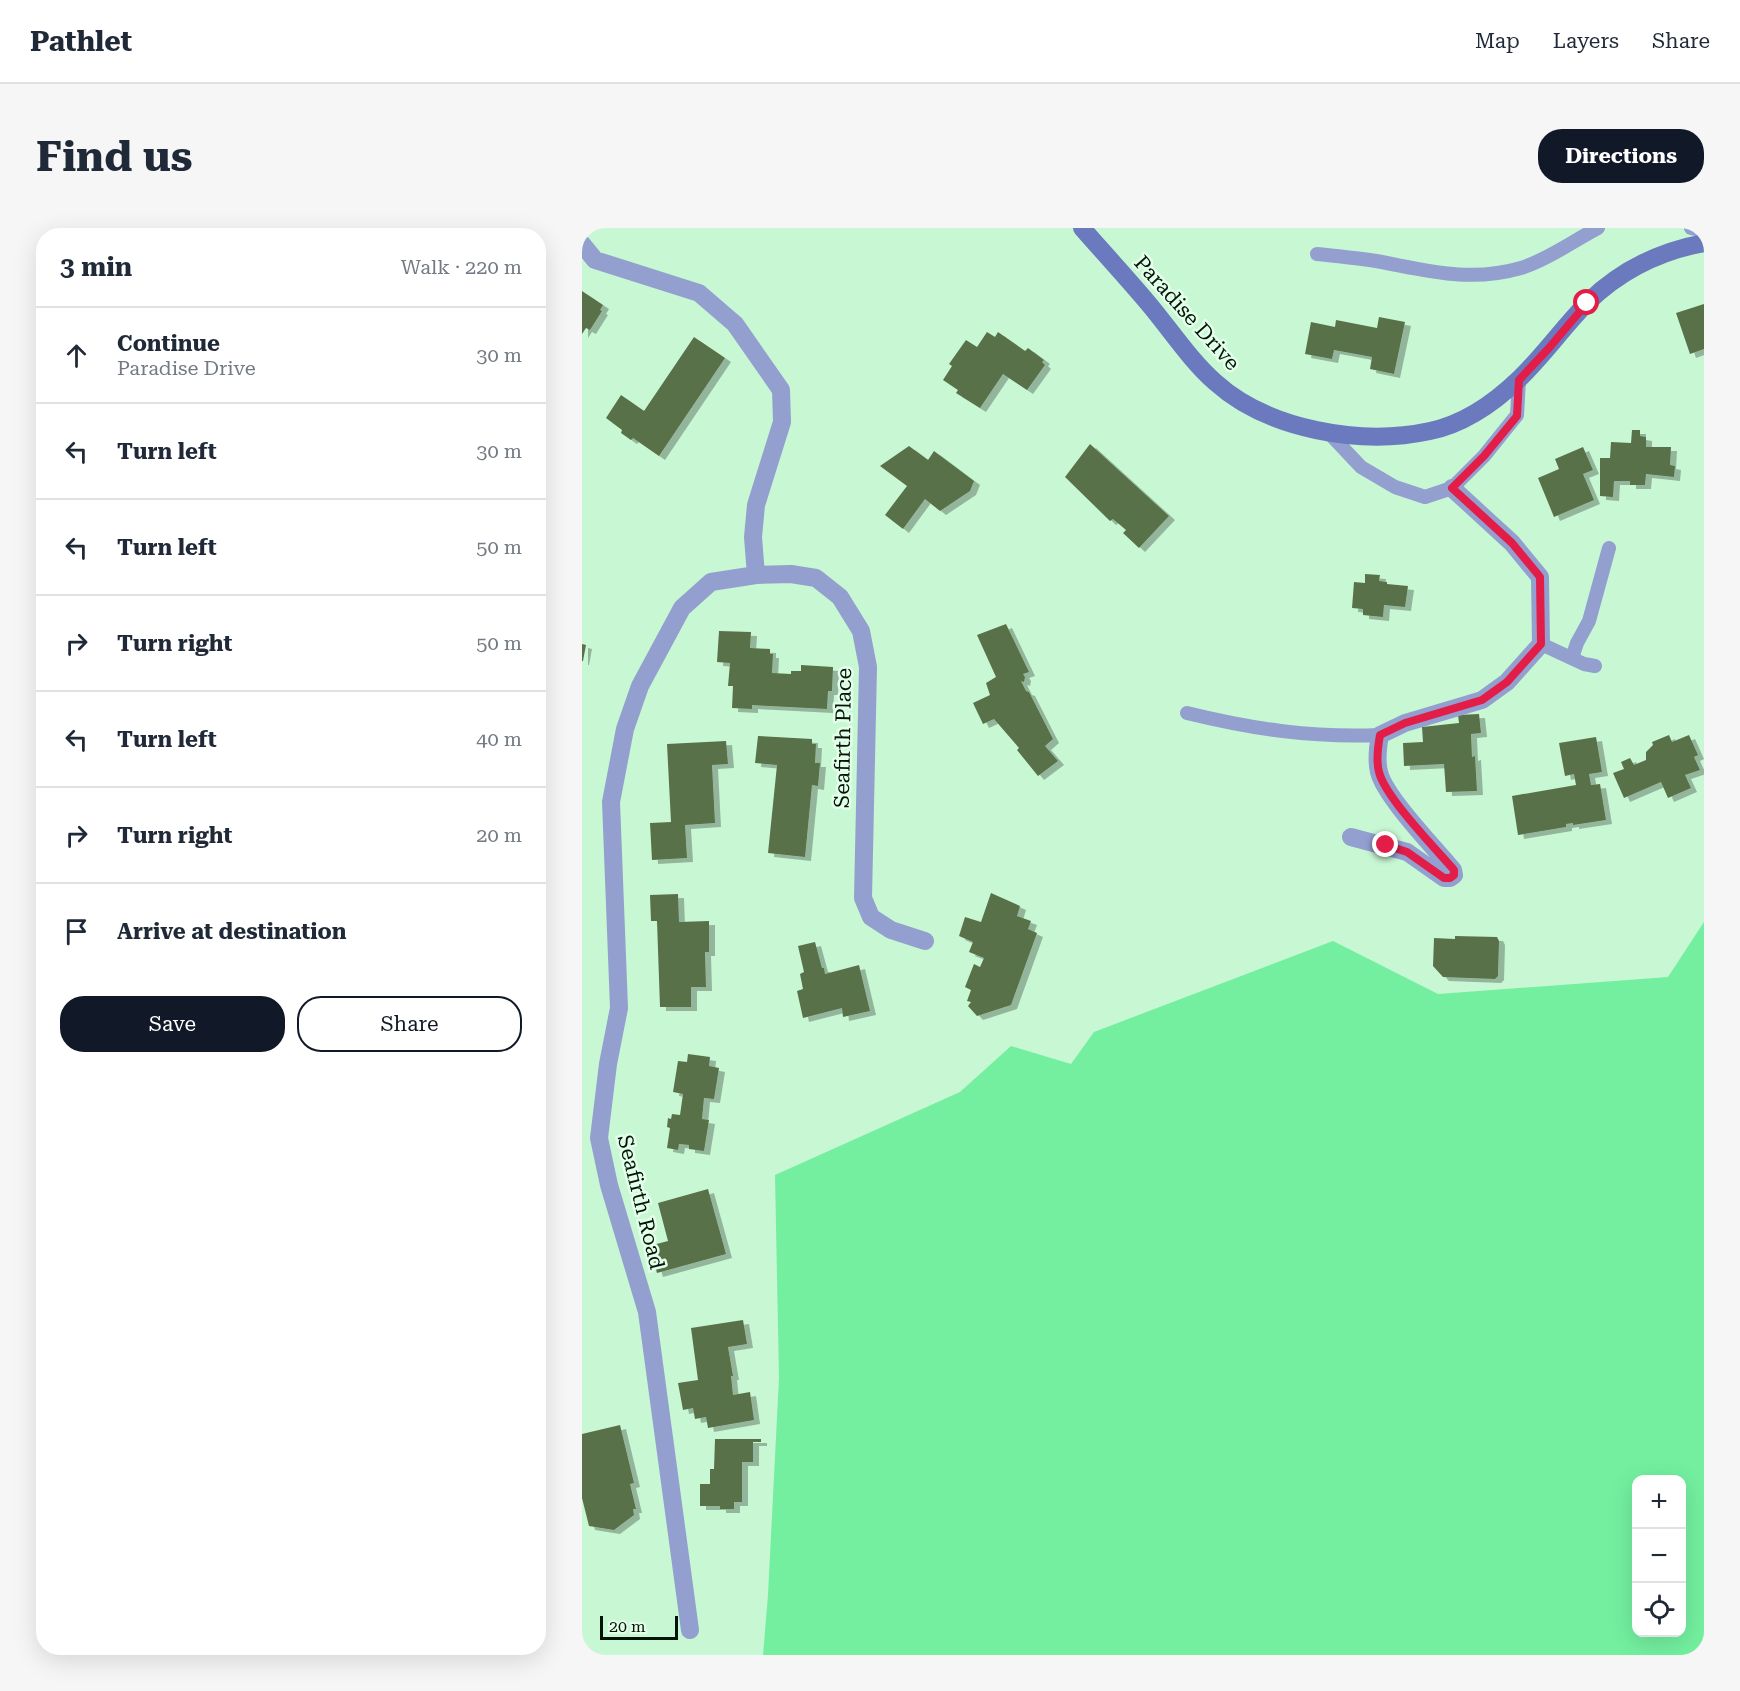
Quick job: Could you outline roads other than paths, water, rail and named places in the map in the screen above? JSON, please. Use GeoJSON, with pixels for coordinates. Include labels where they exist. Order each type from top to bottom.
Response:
{"type":"FeatureCollection","features":[{"type":"Feature","properties":{"kind":"street","name":"Paradise Drive"},"geometry":{"type":"LineString","coordinates":[[1082,228],[1216,383],[1245,403],[1270,416],[1295,425],[1328,432],[1398,435],[1431,431],[1458,422],[1488,405],[1519,380],[1587,303],[1609,283],[1638,264],[1662,254],[1704,243]]}},
{"type":"Feature","properties":{"kind":"street"},"geometry":{"type":"LineString","coordinates":[[582,244],[595,260],[699,293],[735,324],[781,390],[782,422],[756,506],[753,537],[756,575]]}},
{"type":"Feature","properties":{"kind":"street"},"geometry":{"type":"LineString","coordinates":[[1351,837],[1407,852],[1444,878],[1454,875],[1454,870],[1390,795],[1379,773],[1380,735],[1405,723],[1482,700],[1507,682],[1541,644],[1540,577],[1512,543],[1452,488]]}},
{"type":"Feature","properties":{"kind":"street","name":"Seafirth Place"},"geometry":{"type":"LineString","coordinates":[[756,575],[790,574],[816,578],[840,597],[861,630],[868,667],[863,898],[872,917],[881,924],[891,930],[925,941]]}},
{"type":"Feature","properties":{"kind":"street","name":"Seafirth Road"},"geometry":{"type":"LineString","coordinates":[[690,1630],[647,1312],[609,1185],[599,1137],[608,1064],[619,1008],[611,802],[625,729],[640,686],[682,608],[711,582],[756,575]]}},
{"type":"Feature","properties":{"kind":"lane"},"geometry":{"type":"LineString","coordinates":[[1317,254],[1374,261],[1443,275],[1474,275],[1520,268],[1540,260],[1598,228]]}},
{"type":"Feature","properties":{"kind":"lane"},"geometry":{"type":"LineString","coordinates":[[1691,228],[1704,231]]}},
{"type":"Feature","properties":{"kind":"lane"},"geometry":{"type":"LineString","coordinates":[[1328,432],[1361,467],[1395,487],[1425,496],[1452,488],[1484,456],[1517,416],[1519,380]]}},
{"type":"Feature","properties":{"kind":"lane"},"geometry":{"type":"LineString","coordinates":[[1572,658],[1589,621],[1609,548]]}},
{"type":"Feature","properties":{"kind":"lane"},"geometry":{"type":"LineString","coordinates":[[1541,644],[1584,664],[1595,666]]}},
{"type":"Feature","properties":{"kind":"lane"},"geometry":{"type":"LineString","coordinates":[[1187,713],[1227,723],[1295,733],[1339,737],[1380,735]]}}]}
